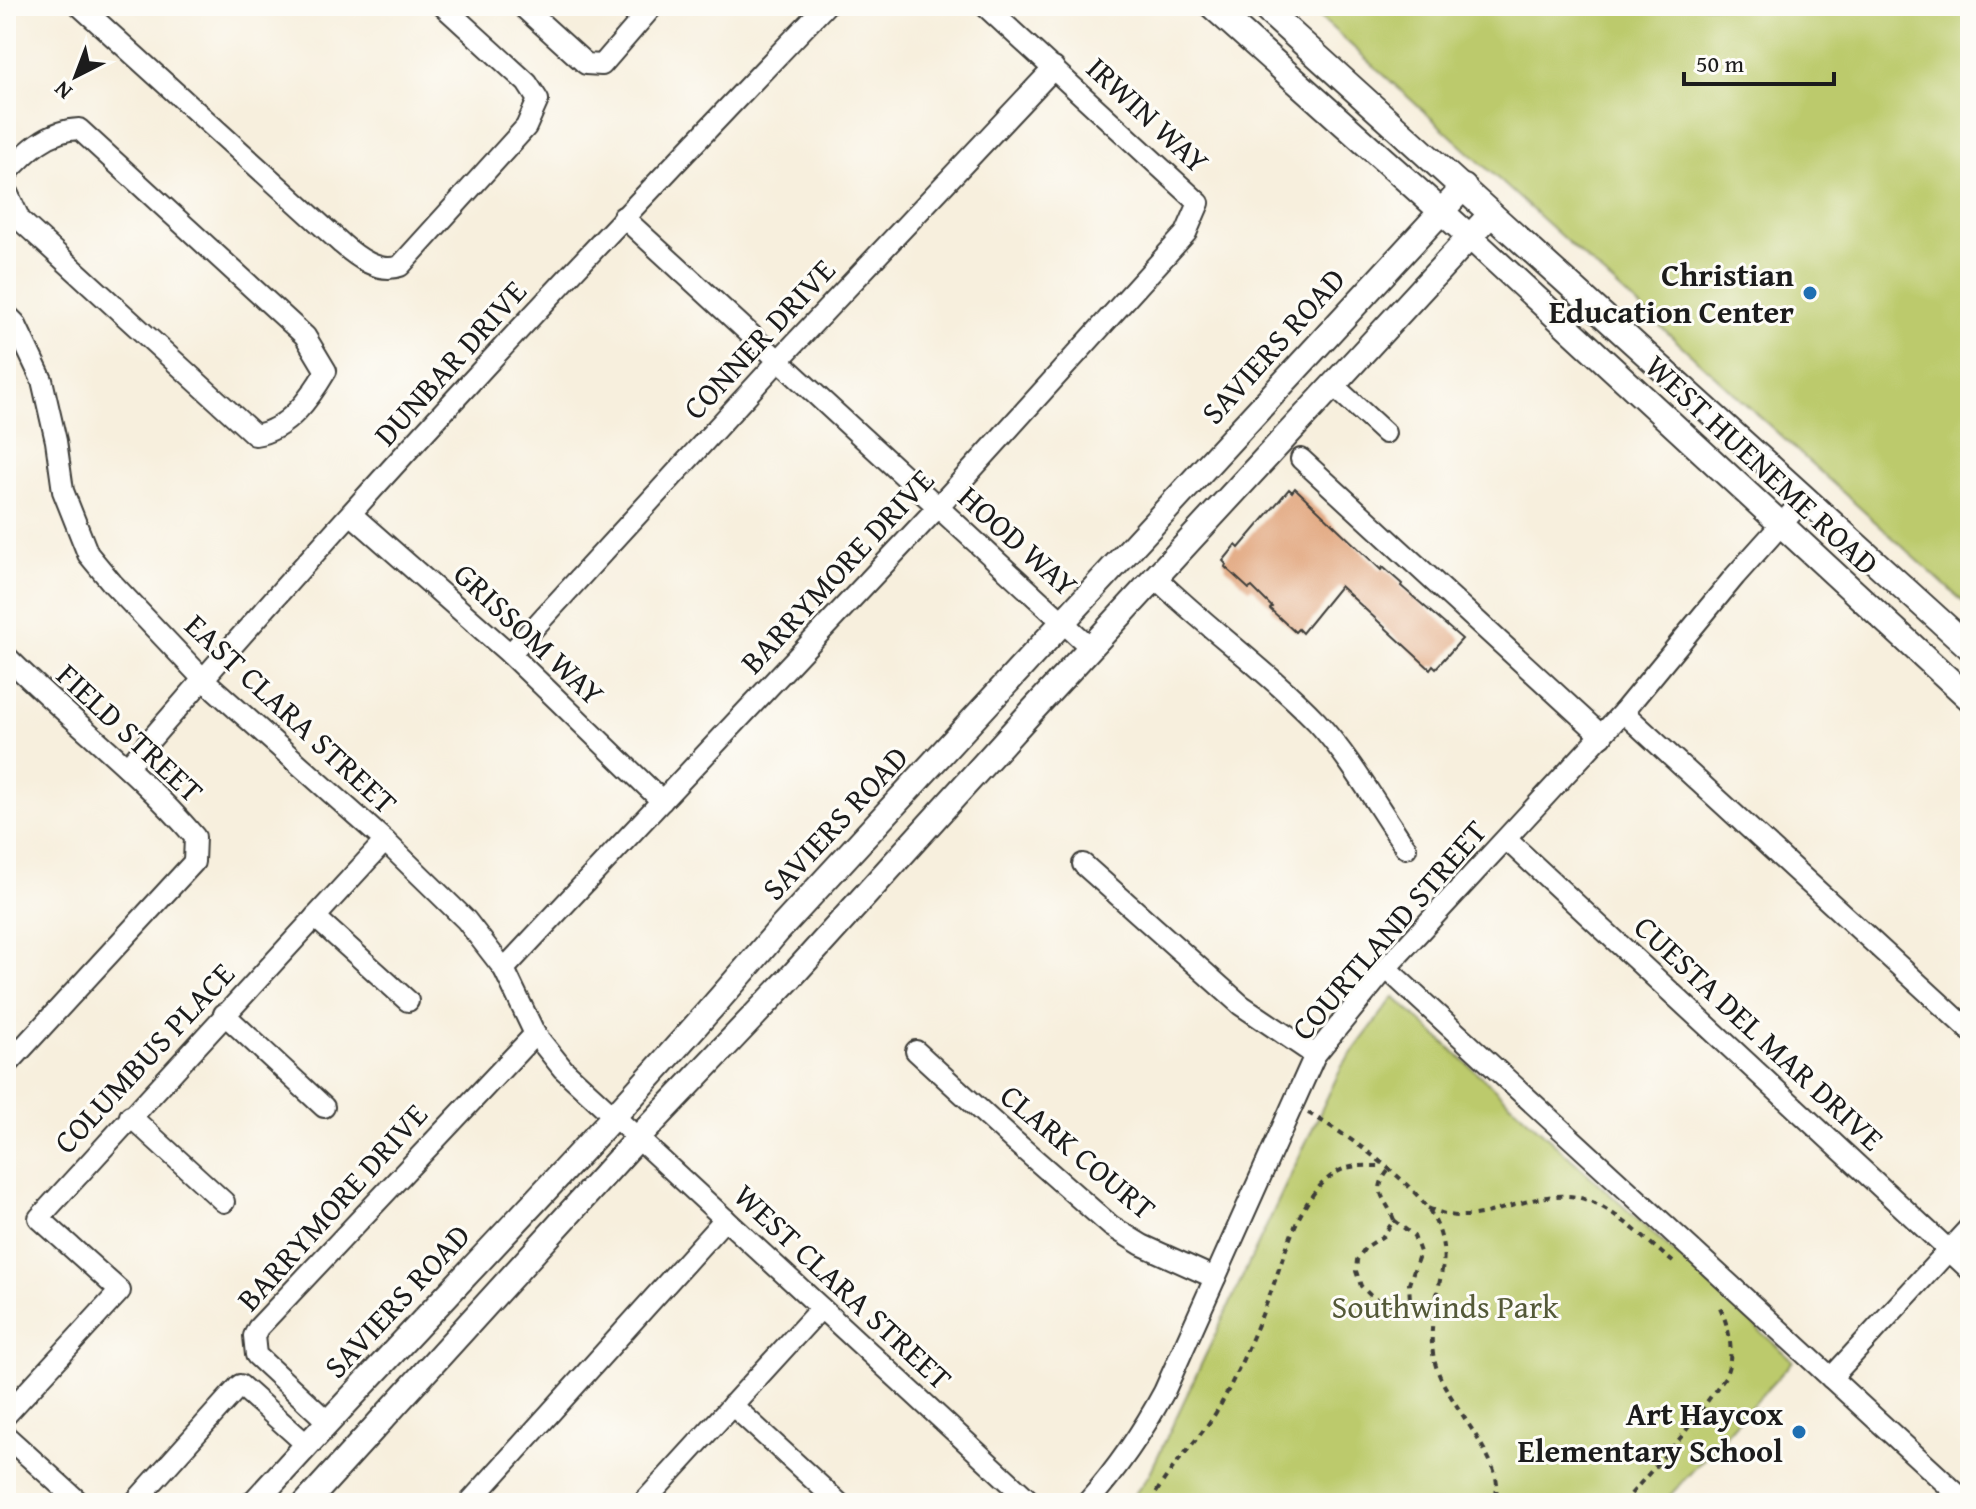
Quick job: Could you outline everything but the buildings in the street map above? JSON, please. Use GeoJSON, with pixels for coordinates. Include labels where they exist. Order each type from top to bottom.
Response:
{"type":"FeatureCollection","features":[{"type":"Feature","properties":{"kind":"main road","name":"WEST HUENEME ROAD"},"geometry":{"type":"LineString","coordinates":[[1212,6],[1470,237],[1970,699]]}},
{"type":"Feature","properties":{"kind":"main road","name":"WEST HUENEME ROAD"},"geometry":{"type":"LineString","coordinates":[[1262,6],[1970,648]]}},
{"type":"Feature","properties":{"kind":"main road","name":"SAVIERS ROAD"},"geometry":{"type":"LineString","coordinates":[[254,1503],[1464,187]]}},
{"type":"Feature","properties":{"kind":"main road"},"geometry":{"type":"LineString","coordinates":[[306,1503],[637,1139],[792,976],[1491,214]]}},
{"type":"Feature","properties":{"kind":"street"},"geometry":{"type":"LineString","coordinates":[[80,6],[342,244],[363,260],[393,269],[400,266],[526,127],[538,100],[527,83],[443,6]]}},
{"type":"Feature","properties":{"kind":"street"},"geometry":{"type":"LineString","coordinates":[[522,6],[586,64],[602,65],[653,6]]}},
{"type":"Feature","properties":{"kind":"street","name":"DUNBAR DRIVE"},"geometry":{"type":"LineString","coordinates":[[127,767],[351,514],[623,217],[825,6]]}},
{"type":"Feature","properties":{"kind":"street","name":"IRWIN WAY"},"geometry":{"type":"LineString","coordinates":[[992,8],[1199,203]]}},
{"type":"Feature","properties":{"kind":"street","name":"CONNER DRIVE"},"geometry":{"type":"LineString","coordinates":[[510,654],[780,359],[1054,68]]}},
{"type":"Feature","properties":{"kind":"street"},"geometry":{"type":"LineString","coordinates":[[6,174],[40,142],[61,129],[79,129],[305,336],[326,371],[315,390],[272,432],[255,435],[20,220],[6,190]]}},
{"type":"Feature","properties":{"kind":"street","name":"BARRYMORE DRIVE"},"geometry":{"type":"LineString","coordinates":[[504,969],[937,508],[1186,233],[1199,203]]}},
{"type":"Feature","properties":{"kind":"street","name":"HOOD WAY"},"geometry":{"type":"LineString","coordinates":[[623,217],[1091,648]]}},
{"type":"Feature","properties":{"kind":"street","name":"EAST CLARA STREET"},"geometry":{"type":"LineString","coordinates":[[6,314],[15,323],[42,380],[56,441],[63,491],[88,554],[203,679],[385,841],[466,920],[504,969],[535,1034],[563,1069],[612,1116]]}},
{"type":"Feature","properties":{"kind":"street"},"geometry":{"type":"LineString","coordinates":[[1334,386],[1385,433]]}},
{"type":"Feature","properties":{"kind":"street"},"geometry":{"type":"LineString","coordinates":[[1301,459],[1602,736]]}},
{"type":"Feature","properties":{"kind":"street","name":"COURTLAND STREET"},"geometry":{"type":"LineString","coordinates":[[1087,1503],[1120,1466],[1164,1392],[1315,1055],[1386,968],[1602,736],[1735,576],[1805,498]]}},
{"type":"Feature","properties":{"kind":"street","name":"GRISSOM WAY"},"geometry":{"type":"LineString","coordinates":[[351,514],[510,654],[662,801]]}},
{"type":"Feature","properties":{"kind":"street"},"geometry":{"type":"LineString","coordinates":[[1156,578],[1315,720],[1344,753],[1367,793],[1406,848]]}},
{"type":"Feature","properties":{"kind":"street","name":"FIELD STREET"},"geometry":{"type":"LineString","coordinates":[[6,656],[53,703],[169,807],[195,837],[194,862],[6,1066]]}},
{"type":"Feature","properties":{"kind":"street"},"geometry":{"type":"LineString","coordinates":[[1623,712],[1970,1031]]}},
{"type":"Feature","properties":{"kind":"street","name":"CUESTA DEL MAR DRIVE"},"geometry":{"type":"LineString","coordinates":[[1507,840],[1970,1270]]}},
{"type":"Feature","properties":{"kind":"street","name":"COLUMBUS PLACE"},"geometry":{"type":"LineString","coordinates":[[6,1415],[120,1291],[39,1218],[385,841]]}},
{"type":"Feature","properties":{"kind":"street"},"geometry":{"type":"LineString","coordinates":[[1083,864],[1241,1005],[1315,1055]]}},
{"type":"Feature","properties":{"kind":"street"},"geometry":{"type":"LineString","coordinates":[[315,917],[408,1001]]}},
{"type":"Feature","properties":{"kind":"street"},"geometry":{"type":"LineString","coordinates":[[1386,968],[1967,1503]]}},
{"type":"Feature","properties":{"kind":"street"},"geometry":{"type":"LineString","coordinates":[[224,1014],[324,1107]]}},
{"type":"Feature","properties":{"kind":"street","name":"BARRYMORE DRIVE"},"geometry":{"type":"LineString","coordinates":[[328,1422],[256,1355],[254,1336],[258,1328],[535,1034]]}},
{"type":"Feature","properties":{"kind":"street","name":"CLARK COURT"},"geometry":{"type":"LineString","coordinates":[[916,1051],[1111,1226],[1142,1245],[1215,1278]]}},
{"type":"Feature","properties":{"kind":"street"},"geometry":{"type":"LineString","coordinates":[[130,1116],[224,1202]]}},
{"type":"Feature","properties":{"kind":"street","name":"WEST CLARA STREET"},"geometry":{"type":"LineString","coordinates":[[612,1116],[1032,1503]]}},
{"type":"Feature","properties":{"kind":"street"},"geometry":{"type":"LineString","coordinates":[[469,1503],[725,1219]]}},
{"type":"Feature","properties":{"kind":"street"},"geometry":{"type":"LineString","coordinates":[[1831,1378],[1970,1227]]}},
{"type":"Feature","properties":{"kind":"street"},"geometry":{"type":"LineString","coordinates":[[649,1501],[821,1308]]}},
{"type":"Feature","properties":{"kind":"street"},"geometry":{"type":"LineString","coordinates":[[134,1503],[240,1385],[307,1445]]}},
{"type":"Feature","properties":{"kind":"street"},"geometry":{"type":"LineString","coordinates":[[732,1405],[839,1503]]}},
{"type":"Feature","properties":{"kind":"street"},"geometry":{"type":"LineString","coordinates":[[6,1436],[80,1503]]}},
{"type":"Feature","properties":{"kind":"path"},"geometry":{"type":"LineString","coordinates":[[1293,1105],[1328,1124],[1383,1166],[1428,1208],[1443,1244],[1444,1260],[1431,1332],[1437,1369],[1489,1461],[1497,1484],[1494,1503]]}},
{"type":"Feature","properties":{"kind":"path"},"geometry":{"type":"LineString","coordinates":[[1151,1503],[1162,1481],[1211,1422],[1226,1395],[1304,1209],[1331,1175],[1358,1165],[1383,1166]]}},
{"type":"Feature","properties":{"kind":"path"},"geometry":{"type":"LineString","coordinates":[[1388,1171],[1379,1182],[1379,1188],[1394,1220],[1414,1236],[1420,1252],[1409,1284],[1410,1300]]}},
{"type":"Feature","properties":{"kind":"path"},"geometry":{"type":"LineString","coordinates":[[1428,1208],[1461,1216],[1556,1196],[1578,1197],[1611,1213],[1682,1268]]}},
{"type":"Feature","properties":{"kind":"path"},"geometry":{"type":"LineString","coordinates":[[1394,1220],[1383,1236],[1360,1253],[1356,1271],[1361,1286],[1373,1298],[1393,1304],[1410,1300],[1435,1307]]}},
{"type":"Feature","properties":{"kind":"path"},"geometry":{"type":"LineString","coordinates":[[1623,1503],[1682,1436],[1715,1392],[1729,1367],[1729,1336],[1724,1316],[1719,1303],[1710,1295]]}},
{"type":"Feature","properties":{"kind":"green space"},"geometry":{"type":"Polygon","coordinates":[[[1308,6],[1970,6],[1970,608],[1308,6]]]}},
{"type":"Feature","properties":{"kind":"green space","name":"Southwinds Park"},"geometry":{"type":"Polygon","coordinates":[[[1394,997],[1793,1361],[1663,1503],[1128,1503],[1149,1475],[1342,1066],[1394,997]]]}},
{"type":"Feature","properties":{"kind":"place","name":"Christian Education Center"},"geometry":{"type":"Point","coordinates":[1810,293]}},
{"type":"Feature","properties":{"kind":"place","name":"Art Haycox Elementary School"},"geometry":{"type":"Point","coordinates":[1799,1432]}}]}
